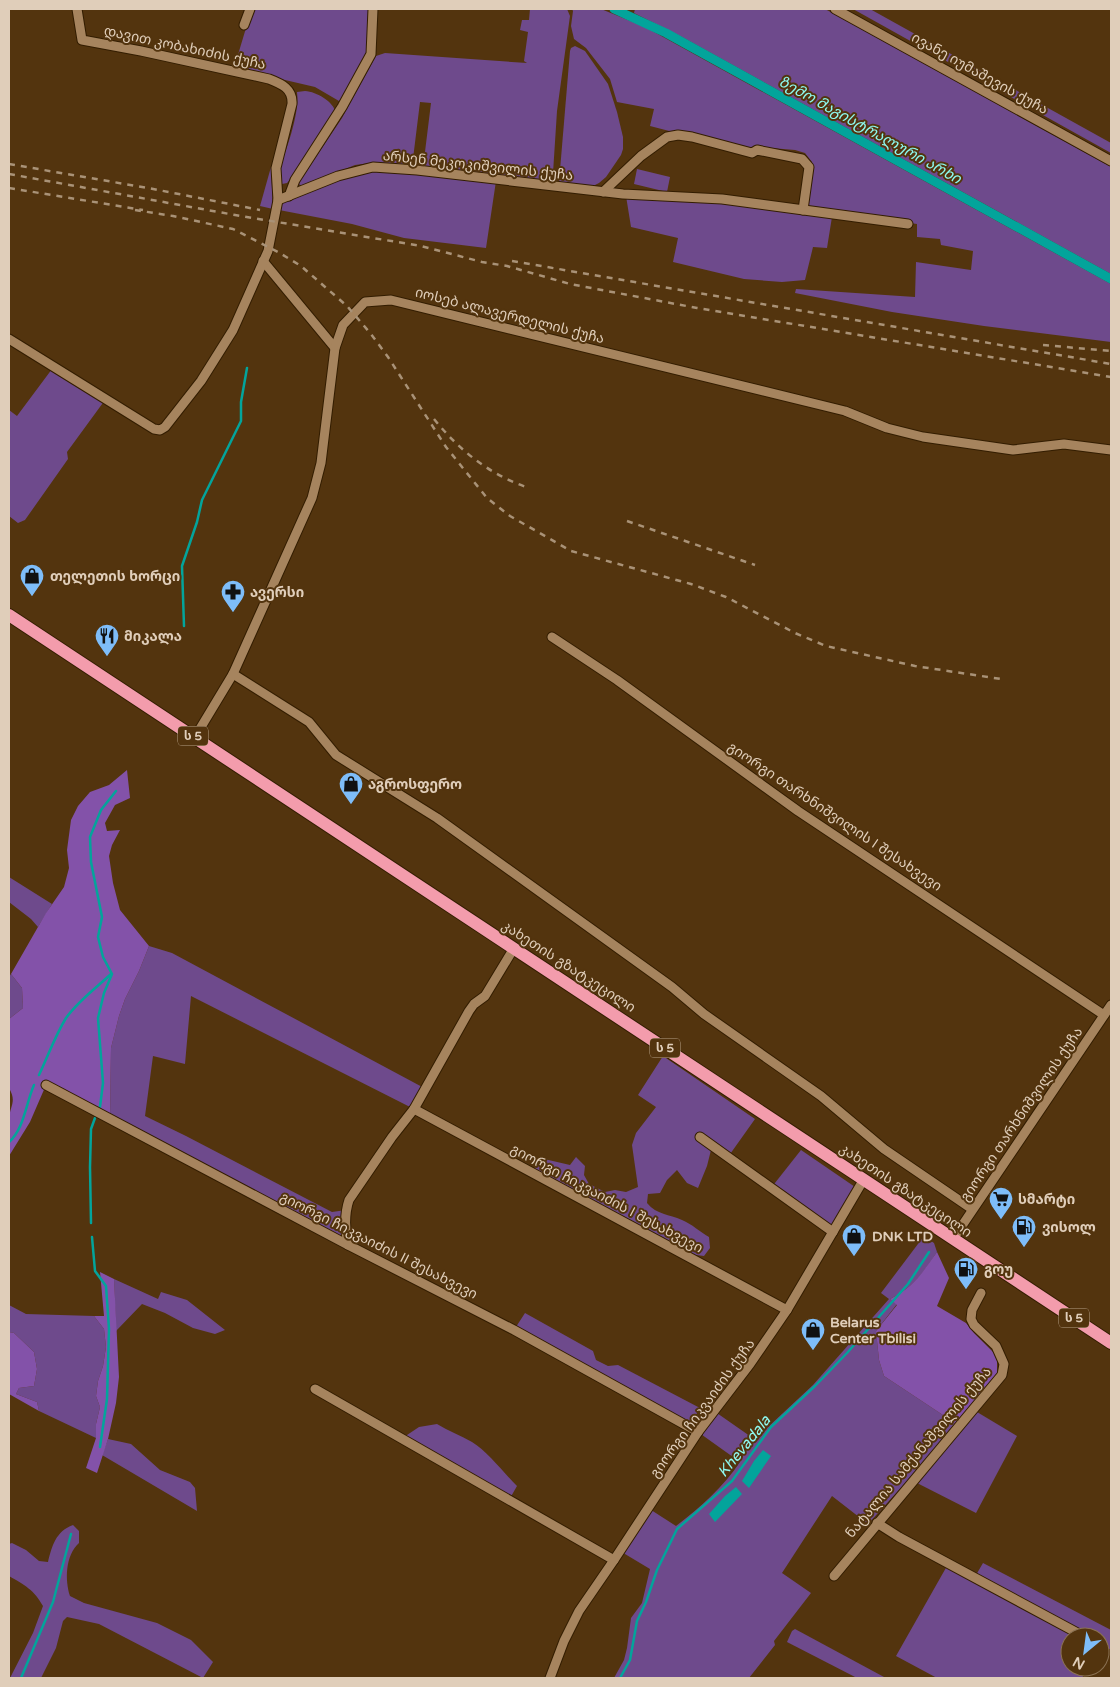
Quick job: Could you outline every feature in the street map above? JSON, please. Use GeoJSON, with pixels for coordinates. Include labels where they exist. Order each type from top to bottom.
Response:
{"type":"FeatureCollection","features":[{"type":"Feature","properties":{"kind":"highway","name":"კახეთის გზატკეცილი"},"geometry":{"type":"LineString","coordinates":[[9,615],[1111,1343]]}},
{"type":"Feature","properties":{"kind":"street","name":"დავით კობახიძის ქუჩა"},"geometry":{"type":"LineString","coordinates":[[77,9],[82,40],[269,79],[280,83],[288,90],[292,96],[292,104],[276,168],[278,200]]}},
{"type":"Feature","properties":{"kind":"street"},"geometry":{"type":"LineString","coordinates":[[244,25],[250,9]]}},
{"type":"Feature","properties":{"kind":"street"},"geometry":{"type":"LineString","coordinates":[[289,196],[295,180],[342,107],[371,54],[373,9]]}},
{"type":"Feature","properties":{"kind":"street","name":"ივანე იუმაშევის ქუჩა"},"geometry":{"type":"LineString","coordinates":[[835,9],[1111,162]]}},
{"type":"Feature","properties":{"kind":"street"},"geometry":{"type":"LineString","coordinates":[[603,192],[641,156],[667,137],[678,135],[752,153],[757,150],[802,159],[809,167],[803,210]]}},
{"type":"Feature","properties":{"kind":"street","name":"არსენ მეკოკიშვილის ქუჩა"},"geometry":{"type":"LineString","coordinates":[[278,200],[338,176],[373,168],[417,170],[603,192],[722,199],[908,224]]}},
{"type":"Feature","properties":{"kind":"street"},"geometry":{"type":"LineString","coordinates":[[9,339],[154,429],[160,430],[165,428],[201,381],[233,330],[268,251],[278,200]]}},
{"type":"Feature","properties":{"kind":"street"},"geometry":{"type":"LineString","coordinates":[[263,261],[335,348]]}},
{"type":"Feature","properties":{"kind":"street","name":"იოსებ ალავერდელის ქუჩა"},"geometry":{"type":"LineString","coordinates":[[195,737],[233,674],[312,498],[321,463],[335,348],[343,325],[365,302],[391,300],[844,411],[887,428],[923,437],[1013,450],[1064,444],[1111,450]]}},
{"type":"Feature","properties":{"kind":"street","name":"გიორგი თარხნიშვილის I შესახვევი"},"geometry":{"type":"LineString","coordinates":[[552,637],[617,680],[798,811],[1104,1015]]}},
{"type":"Feature","properties":{"kind":"street"},"geometry":{"type":"LineString","coordinates":[[233,674],[309,722],[336,755],[437,818],[672,987],[704,1014],[820,1096],[884,1149],[972,1210]]}},
{"type":"Feature","properties":{"kind":"street"},"geometry":{"type":"LineString","coordinates":[[348,1245],[346,1210],[349,1200],[414,1109],[469,1011],[474,1004],[485,996],[514,948]]}},
{"type":"Feature","properties":{"kind":"street","name":"გიორგი თარხნიშვილის ქუჩა"},"geometry":{"type":"LineString","coordinates":[[953,1238],[1111,1005]]}},
{"type":"Feature","properties":{"kind":"street","name":"გიორგი ჩიკვაიძის II შესახვევი"},"geometry":{"type":"LineString","coordinates":[[46,1085],[348,1245],[514,1330],[698,1432]]}},
{"type":"Feature","properties":{"kind":"street","name":"გიორგი ჩიკვაიძის I შესახვევი"},"geometry":{"type":"LineString","coordinates":[[414,1109],[787,1310]]}},
{"type":"Feature","properties":{"kind":"street"},"geometry":{"type":"LineString","coordinates":[[700,1137],[833,1232]]}},
{"type":"Feature","properties":{"kind":"street","name":"გიორგი ჩიკვაიძის ქუჩა"},"geometry":{"type":"LineString","coordinates":[[550,1678],[564,1640],[579,1611],[698,1432],[750,1364],[787,1310],[864,1180]]}},
{"type":"Feature","properties":{"kind":"street","name":"ნატალია სამქანაშვილის ქუჩა"},"geometry":{"type":"LineString","coordinates":[[834,1576],[1002,1375],[1004,1364],[996,1346],[974,1325],[971,1319],[972,1310],[981,1293]]}},
{"type":"Feature","properties":{"kind":"street"},"geometry":{"type":"LineString","coordinates":[[315,1389],[614,1560]]}},
{"type":"Feature","properties":{"kind":"street"},"geometry":{"type":"LineString","coordinates":[[877,1523],[899,1537],[1066,1627]]}},
{"type":"Feature","properties":{"kind":"shaded area"},"geometry":{"type":"Polygon","coordinates":[[[255,9],[370,9],[369,54],[344,100],[339,101],[315,87],[234,68],[246,28],[255,9]]]}},
{"type":"Feature","properties":{"kind":"shaded area"},"geometry":{"type":"Polygon","coordinates":[[[530,9],[567,9],[570,16],[557,111],[553,173],[547,181],[423,168],[431,103],[420,102],[412,167],[370,163],[355,165],[303,186],[298,184],[342,118],[376,56],[385,53],[527,63],[524,61],[528,32],[520,30],[522,20],[529,20],[530,9]]]}},
{"type":"Feature","properties":{"kind":"shaded area"},"geometry":{"type":"Polygon","coordinates":[[[572,9],[601,9],[645,27],[1111,284],[1111,342],[892,312],[795,293],[796,289],[915,297],[916,262],[971,270],[973,251],[941,245],[940,239],[917,237],[917,224],[807,208],[812,162],[805,153],[795,150],[760,147],[752,150],[684,131],[677,133],[650,126],[654,109],[617,102],[610,79],[586,48],[574,39],[571,26],[572,9]]]}},
{"type":"Feature","properties":{"kind":"shaded area"},"geometry":{"type":"Polygon","coordinates":[[[635,9],[825,9],[1111,167],[1111,274],[682,37],[634,13],[635,9]]]}},
{"type":"Feature","properties":{"kind":"shaded area"},"geometry":{"type":"Polygon","coordinates":[[[853,9],[870,9],[1111,143],[1111,153],[853,9]]]}},
{"type":"Feature","properties":{"kind":"shaded area"},"geometry":{"type":"Polygon","coordinates":[[[575,46],[585,51],[608,84],[623,137],[621,155],[606,177],[593,186],[559,182],[570,51],[575,46]]]}},
{"type":"Feature","properties":{"kind":"shaded area"},"geometry":{"type":"Polygon","coordinates":[[[305,91],[324,98],[332,105],[336,113],[295,174],[287,183],[282,184],[278,174],[294,122],[297,92],[305,91]]]}},
{"type":"Feature","properties":{"kind":"shaded area"},"geometry":{"type":"Polygon","coordinates":[[[271,167],[273,209],[260,206],[271,167]]]}},
{"type":"Feature","properties":{"kind":"shaded area"},"geometry":{"type":"Polygon","coordinates":[[[637,169],[670,177],[667,192],[634,184],[637,169]]]}},
{"type":"Feature","properties":{"kind":"shaded area"},"geometry":{"type":"Polygon","coordinates":[[[372,171],[496,181],[486,248],[404,238],[352,224],[279,210],[281,204],[291,198],[360,172],[372,171]]]}},
{"type":"Feature","properties":{"kind":"shaded area"},"geometry":{"type":"Polygon","coordinates":[[[626,196],[710,200],[832,217],[827,248],[813,247],[805,280],[782,282],[744,279],[673,262],[678,238],[631,227],[626,196]]]}},
{"type":"Feature","properties":{"kind":"shaded area"},"geometry":{"type":"Polygon","coordinates":[[[52,369],[105,400],[67,452],[68,459],[25,520],[18,523],[9,516],[9,410],[17,416],[52,369]]]}},
{"type":"Feature","properties":{"kind":"shaded area"},"geometry":{"type":"Polygon","coordinates":[[[127,770],[130,798],[115,805],[105,823],[107,831],[120,830],[112,845],[109,856],[120,910],[149,946],[125,999],[111,1048],[110,1119],[46,1085],[30,1122],[9,1156],[8,1124],[13,1097],[9,1088],[9,1019],[23,1008],[22,988],[11,974],[46,913],[64,887],[69,868],[67,850],[71,820],[78,806],[90,792],[109,785],[127,770]]]}},
{"type":"Feature","properties":{"kind":"shaded area"},"geometry":{"type":"Polygon","coordinates":[[[9,877],[52,904],[38,927],[9,902],[9,877]]]}},
{"type":"Feature","properties":{"kind":"shaded area"},"geometry":{"type":"Polygon","coordinates":[[[149,946],[172,953],[426,1089],[414,1109],[191,996],[185,1064],[153,1056],[145,1116],[332,1212],[346,1210],[348,1245],[110,1119],[111,1048],[125,999],[149,946]]]}},
{"type":"Feature","properties":{"kind":"shaded area"},"geometry":{"type":"Polygon","coordinates":[[[11,974],[22,988],[23,1008],[9,1019],[9,977],[11,974]]]}},
{"type":"Feature","properties":{"kind":"shaded area"},"geometry":{"type":"Polygon","coordinates":[[[663,1056],[755,1119],[728,1157],[712,1146],[707,1166],[698,1188],[687,1183],[677,1170],[667,1180],[660,1193],[648,1194],[647,1203],[655,1210],[686,1222],[709,1237],[710,1248],[704,1256],[681,1253],[532,1173],[540,1158],[570,1165],[576,1157],[585,1166],[584,1175],[589,1184],[605,1192],[615,1190],[626,1192],[638,1187],[632,1145],[636,1133],[656,1107],[638,1095],[663,1056]]]}},
{"type":"Feature","properties":{"kind":"shaded area"},"geometry":{"type":"Polygon","coordinates":[[[801,1150],[858,1189],[833,1232],[771,1188],[801,1150]]]}},
{"type":"Feature","properties":{"kind":"shaded area"},"geometry":{"type":"Polygon","coordinates":[[[924,1236],[934,1243],[937,1252],[917,1279],[890,1299],[897,1304],[876,1331],[879,1360],[884,1376],[958,1425],[868,1524],[832,1496],[782,1573],[811,1593],[774,1641],[775,1645],[749,1678],[614,1678],[624,1660],[631,1618],[642,1603],[650,1569],[620,1551],[648,1508],[676,1526],[711,1496],[740,1462],[698,1432],[714,1411],[757,1441],[768,1427],[813,1385],[889,1299],[881,1293],[924,1236]]]}},
{"type":"Feature","properties":{"kind":"shaded area"},"geometry":{"type":"Polygon","coordinates":[[[937,1252],[949,1278],[937,1306],[966,1323],[997,1356],[997,1374],[994,1380],[958,1425],[884,1376],[879,1360],[876,1331],[897,1305],[890,1299],[912,1284],[937,1252]]]}},
{"type":"Feature","properties":{"kind":"shaded area"},"geometry":{"type":"Polygon","coordinates":[[[100,1272],[114,1279],[119,1377],[116,1403],[108,1439],[97,1473],[86,1468],[96,1438],[96,1424],[100,1407],[96,1396],[106,1347],[104,1329],[94,1316],[104,1316],[100,1272]]]}},
{"type":"Feature","properties":{"kind":"shaded area"},"geometry":{"type":"Polygon","coordinates":[[[114,1279],[158,1299],[161,1292],[187,1300],[225,1330],[215,1334],[193,1328],[165,1313],[142,1304],[116,1331],[114,1279]]]}},
{"type":"Feature","properties":{"kind":"shaded area"},"geometry":{"type":"Polygon","coordinates":[[[9,1305],[26,1314],[94,1316],[104,1329],[106,1347],[96,1396],[100,1407],[96,1424],[96,1438],[39,1411],[37,1402],[16,1394],[19,1388],[34,1386],[37,1369],[34,1352],[14,1333],[9,1332],[9,1305]]]}},
{"type":"Feature","properties":{"kind":"shaded area"},"geometry":{"type":"Polygon","coordinates":[[[525,1313],[593,1351],[596,1360],[608,1366],[618,1365],[700,1408],[692,1422],[653,1407],[514,1330],[525,1313]]]}},
{"type":"Feature","properties":{"kind":"shaded area"},"geometry":{"type":"Polygon","coordinates":[[[9,1332],[14,1333],[34,1352],[37,1369],[34,1386],[19,1388],[16,1394],[37,1402],[39,1411],[9,1394],[9,1332]]]}},
{"type":"Feature","properties":{"kind":"shaded area"},"geometry":{"type":"Polygon","coordinates":[[[977,1412],[1017,1436],[976,1513],[917,1483],[977,1412]]]}},
{"type":"Feature","properties":{"kind":"shaded area"},"geometry":{"type":"Polygon","coordinates":[[[437,1424],[472,1442],[495,1462],[517,1486],[509,1500],[401,1439],[419,1427],[437,1424]]]}},
{"type":"Feature","properties":{"kind":"shaded area"},"geometry":{"type":"Polygon","coordinates":[[[108,1439],[131,1444],[160,1470],[190,1482],[195,1488],[197,1511],[102,1455],[108,1439]]]}},
{"type":"Feature","properties":{"kind":"shaded area"},"geometry":{"type":"Polygon","coordinates":[[[73,1525],[79,1531],[79,1543],[74,1548],[67,1568],[67,1583],[70,1596],[84,1603],[157,1623],[191,1640],[213,1662],[203,1678],[99,1624],[67,1617],[63,1621],[56,1648],[41,1678],[10,1678],[33,1633],[43,1606],[29,1588],[9,1576],[9,1544],[12,1543],[26,1550],[39,1561],[48,1562],[53,1545],[59,1535],[62,1531],[73,1525]]]}},
{"type":"Feature","properties":{"kind":"shaded area"},"geometry":{"type":"Polygon","coordinates":[[[983,1563],[1105,1627],[1071,1627],[976,1575],[983,1563]]]}},
{"type":"Feature","properties":{"kind":"shaded area"},"geometry":{"type":"Polygon","coordinates":[[[947,1566],[1060,1628],[1060,1677],[1083,1677],[937,1678],[896,1656],[947,1566]]]}},
{"type":"Feature","properties":{"kind":"shaded area"},"geometry":{"type":"Polygon","coordinates":[[[795,1629],[884,1678],[857,1678],[787,1642],[792,1631],[795,1629]]]}},
{"type":"Feature","properties":{"kind":"shaded area"},"geometry":{"type":"Polygon","coordinates":[[[1110,1629],[1111,1630],[1110,1649],[1110,1629]]]}},
{"type":"Feature","properties":{"kind":"water"},"geometry":{"type":"Polygon","coordinates":[[[763,1450],[771,1456],[749,1488],[742,1481],[763,1450]]]}},
{"type":"Feature","properties":{"kind":"water"},"geometry":{"type":"Polygon","coordinates":[[[736,1487],[742,1494],[715,1522],[709,1514],[736,1487]]]}},
{"type":"Feature","properties":{"kind":"waterway","name":"ზემო მაგისტრალური არხი"},"geometry":{"type":"LineString","coordinates":[[614,9],[666,33],[1111,279]]}},
{"type":"Feature","properties":{"kind":"waterway"},"geometry":{"type":"LineString","coordinates":[[184,626],[182,566],[197,522],[202,500],[241,421],[241,402],[247,368]]}},
{"type":"Feature","properties":{"kind":"waterway"},"geometry":{"type":"LineString","coordinates":[[100,1107],[103,1083],[98,1018],[104,993],[112,974],[103,957],[98,937],[102,917],[91,862],[90,837],[101,810],[116,791]]}},
{"type":"Feature","properties":{"kind":"waterway"},"geometry":{"type":"LineString","coordinates":[[39,1075],[66,1018],[82,1000],[111,974]]}},
{"type":"Feature","properties":{"kind":"waterway"},"geometry":{"type":"LineString","coordinates":[[9,1142],[18,1130],[34,1085]]}},
{"type":"Feature","properties":{"kind":"waterway"},"geometry":{"type":"LineString","coordinates":[[91,1223],[91,1129],[95,1118]]}},
{"type":"Feature","properties":{"kind":"waterway"},"geometry":{"type":"LineString","coordinates":[[92,1237],[95,1271],[106,1286],[109,1329],[107,1399],[100,1447]]}},
{"type":"Feature","properties":{"kind":"waterway","name":"Khevadala"},"geometry":{"type":"LineString","coordinates":[[620,1678],[630,1660],[637,1621],[657,1570],[677,1529],[732,1481],[771,1427],[847,1353],[908,1284],[929,1252]]}},
{"type":"Feature","properties":{"kind":"waterway"},"geometry":{"type":"LineString","coordinates":[[21,1678],[53,1602],[71,1534]]}},
{"type":"Feature","properties":{"kind":"railway"},"geometry":{"type":"LineString","coordinates":[[9,164],[260,210]]}},
{"type":"Feature","properties":{"kind":"railway"},"geometry":{"type":"LineString","coordinates":[[9,174],[421,246],[482,262],[507,266],[570,284],[697,308],[1111,377]]}},
{"type":"Feature","properties":{"kind":"railway"},"geometry":{"type":"LineString","coordinates":[[9,188],[143,210]]}},
{"type":"Feature","properties":{"kind":"railway"},"geometry":{"type":"LineString","coordinates":[[135,210],[233,229],[301,266],[347,306],[371,334],[446,447],[487,498],[510,516],[571,551],[691,584],[726,597],[795,633],[826,646],[915,666],[1001,679]]}},
{"type":"Feature","properties":{"kind":"railway"},"geometry":{"type":"LineString","coordinates":[[512,261],[1111,364]]}},
{"type":"Feature","properties":{"kind":"railway"},"geometry":{"type":"LineString","coordinates":[[1043,345],[1111,351]]}},
{"type":"Feature","properties":{"kind":"railway"},"geometry":{"type":"LineString","coordinates":[[434,419],[464,451],[476,460],[512,482],[526,487]]}},
{"type":"Feature","properties":{"kind":"railway"},"geometry":{"type":"LineString","coordinates":[[627,521],[755,565]]}},
{"type":"Feature","properties":{"kind":"place","name":"თელეთის ხორცი"},"geometry":{"type":"Point","coordinates":[32,597]}},
{"type":"Feature","properties":{"kind":"place","name":"ავერსი"},"geometry":{"type":"Point","coordinates":[233,613]}},
{"type":"Feature","properties":{"kind":"place","name":"მიკალა"},"geometry":{"type":"Point","coordinates":[107,657]}},
{"type":"Feature","properties":{"kind":"place","name":"აგროსფერო"},"geometry":{"type":"Point","coordinates":[351,805]}},
{"type":"Feature","properties":{"kind":"place","name":"სმარტი"},"geometry":{"type":"Point","coordinates":[1001,1220]}},
{"type":"Feature","properties":{"kind":"place","name":"ვისოლ"},"geometry":{"type":"Point","coordinates":[1024,1248]}},
{"type":"Feature","properties":{"kind":"place","name":"DNK LTD"},"geometry":{"type":"Point","coordinates":[854,1257]}},
{"type":"Feature","properties":{"kind":"place","name":"გოუ"},"geometry":{"type":"Point","coordinates":[966,1290]}},
{"type":"Feature","properties":{"kind":"place","name":"Belarus Center Tbilisi"},"geometry":{"type":"Point","coordinates":[813,1351]}}]}
